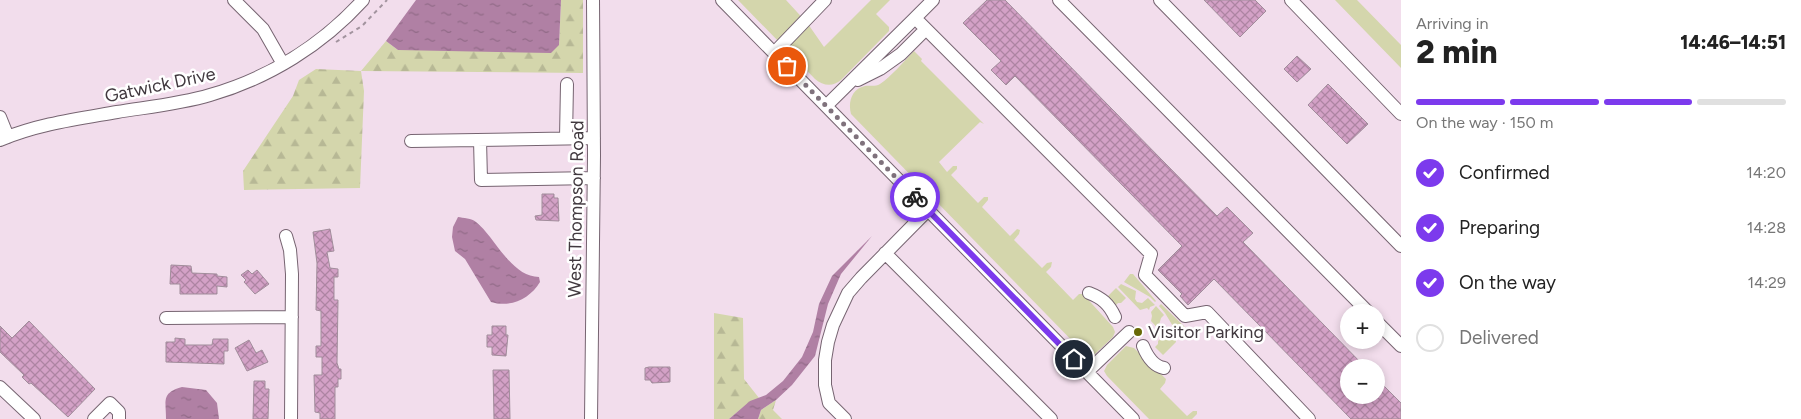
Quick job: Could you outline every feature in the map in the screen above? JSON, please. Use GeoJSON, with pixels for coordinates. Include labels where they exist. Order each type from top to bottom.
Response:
{"type":"FeatureCollection","features":[{"type":"Feature","properties":{"kind":"street"},"geometry":{"type":"LineString","coordinates":[[234,0],[263,29],[283,64]]}},
{"type":"Feature","properties":{"kind":"street","name":"Gatwick Drive"},"geometry":{"type":"LineString","coordinates":[[4,139],[27,130],[54,123],[201,97],[246,82],[283,64],[312,46],[363,0]]}},
{"type":"Feature","properties":{"kind":"street","name":"West Thompson Road"},"geometry":{"type":"LineString","coordinates":[[591,419],[594,178],[593,0]]}},
{"type":"Feature","properties":{"kind":"street"},"geometry":{"type":"LineString","coordinates":[[722,0],[1133,419]]}},
{"type":"Feature","properties":{"kind":"street"},"geometry":{"type":"LineString","coordinates":[[774,53],[826,0]]}},
{"type":"Feature","properties":{"kind":"street"},"geometry":{"type":"LineString","coordinates":[[826,106],[933,0]]}},
{"type":"Feature","properties":{"kind":"street"},"geometry":{"type":"LineString","coordinates":[[1059,0],[1360,304]]}},
{"type":"Feature","properties":{"kind":"street"},"geometry":{"type":"LineString","coordinates":[[1160,0],[1401,246]]}},
{"type":"Feature","properties":{"kind":"street"},"geometry":{"type":"LineString","coordinates":[[1291,0],[1401,114]]}},
{"type":"Feature","properties":{"kind":"street"},"geometry":{"type":"LineString","coordinates":[[915,18],[1151,254],[1145,275],[1185,316],[1207,312],[1309,419]]}},
{"type":"Feature","properties":{"kind":"street"},"geometry":{"type":"LineString","coordinates":[[847,86],[880,69],[901,54],[926,29]]}},
{"type":"Feature","properties":{"kind":"street"},"geometry":{"type":"LineString","coordinates":[[566,138],[567,84]]}},
{"type":"Feature","properties":{"kind":"street"},"geometry":{"type":"LineString","coordinates":[[0,117],[4,139]]}},
{"type":"Feature","properties":{"kind":"street"},"geometry":{"type":"LineString","coordinates":[[411,141],[594,138]]}},
{"type":"Feature","properties":{"kind":"street"},"geometry":{"type":"LineString","coordinates":[[480,140],[481,180],[594,178]]}},
{"type":"Feature","properties":{"kind":"street"},"geometry":{"type":"LineString","coordinates":[[845,419],[829,403],[825,385],[825,360],[828,342],[838,313],[848,293],[928,210]]}},
{"type":"Feature","properties":{"kind":"street"},"geometry":{"type":"LineString","coordinates":[[286,236],[291,258],[291,419]]}},
{"type":"Feature","properties":{"kind":"street"},"geometry":{"type":"LineString","coordinates":[[886,253],[1051,419]]}},
{"type":"Feature","properties":{"kind":"street"},"geometry":{"type":"LineString","coordinates":[[166,318],[292,317]]}},
{"type":"Feature","properties":{"kind":"street"},"geometry":{"type":"LineString","coordinates":[[1385,330],[1401,346]]}},
{"type":"Feature","properties":{"kind":"street"},"geometry":{"type":"LineString","coordinates":[[1087,372],[1129,332]]}},
{"type":"Feature","properties":{"kind":"street"},"geometry":{"type":"LineString","coordinates":[[1143,346],[1147,356],[1158,367],[1164,368]]}},
{"type":"Feature","properties":{"kind":"street"},"geometry":{"type":"LineString","coordinates":[[0,387],[34,419]]}},
{"type":"Feature","properties":{"kind":"street"},"geometry":{"type":"LineString","coordinates":[[94,419],[110,403],[119,412],[119,419]]}},
{"type":"Feature","properties":{"kind":"path"},"geometry":{"type":"LineString","coordinates":[[330,46],[362,26],[387,0]]}},
{"type":"Feature","properties":{"kind":"green space"},"geometry":{"type":"Polygon","coordinates":[[[561,0],[583,0],[583,73],[361,71],[386,41],[398,50],[559,45],[561,0]]]}},
{"type":"Feature","properties":{"kind":"green space"},"geometry":{"type":"Polygon","coordinates":[[[738,0],[786,0],[808,24],[824,47],[871,0],[890,0],[876,14],[889,27],[889,31],[841,80],[831,85],[825,84],[815,79],[738,0]]]}},
{"type":"Feature","properties":{"kind":"green space"},"geometry":{"type":"Polygon","coordinates":[[[1335,0],[1357,0],[1401,45],[1401,68],[1335,0]]]}},
{"type":"Feature","properties":{"kind":"green space"},"geometry":{"type":"Polygon","coordinates":[[[914,51],[922,59],[921,61],[984,124],[980,122],[939,162],[947,172],[953,166],[957,166],[957,169],[951,175],[978,203],[984,197],[988,197],[988,200],[982,207],[1010,236],[1017,229],[1020,230],[1014,240],[1042,268],[1047,263],[1052,262],[1051,267],[1046,272],[1073,300],[1079,294],[1083,294],[1113,327],[1115,332],[1113,337],[1094,355],[1089,356],[1085,354],[851,114],[850,101],[856,90],[865,86],[880,84],[914,51]]]}},
{"type":"Feature","properties":{"kind":"green space"},"geometry":{"type":"Polygon","coordinates":[[[316,69],[361,71],[364,91],[360,188],[244,190],[243,171],[293,96],[299,80],[316,69]]]}},
{"type":"Feature","properties":{"kind":"green space"},"geometry":{"type":"Polygon","coordinates":[[[1130,274],[1133,274],[1155,302],[1124,282],[1130,274]]]}},
{"type":"Feature","properties":{"kind":"green space"},"geometry":{"type":"Polygon","coordinates":[[[1121,284],[1136,291],[1135,299],[1137,302],[1142,303],[1148,298],[1155,305],[1150,307],[1149,310],[1147,308],[1140,310],[1118,287],[1121,284]]]}},
{"type":"Feature","properties":{"kind":"green space"},"geometry":{"type":"Polygon","coordinates":[[[1116,288],[1126,298],[1115,306],[1107,297],[1116,288]]]}},
{"type":"Feature","properties":{"kind":"green space"},"geometry":{"type":"Polygon","coordinates":[[[1161,304],[1188,330],[1180,338],[1159,306],[1161,304]]]}},
{"type":"Feature","properties":{"kind":"green space"},"geometry":{"type":"Polygon","coordinates":[[[1156,306],[1164,315],[1159,325],[1170,327],[1176,342],[1163,355],[1155,347],[1164,335],[1151,321],[1151,312],[1156,306]]]}},
{"type":"Feature","properties":{"kind":"green space"},"geometry":{"type":"Polygon","coordinates":[[[714,313],[743,318],[744,379],[759,398],[742,408],[729,419],[714,419],[714,313]]]}},
{"type":"Feature","properties":{"kind":"green space"},"geometry":{"type":"Polygon","coordinates":[[[1126,346],[1134,348],[1166,379],[1160,389],[1187,416],[1193,411],[1197,411],[1197,414],[1192,419],[1149,419],[1107,376],[1104,371],[1107,365],[1126,346]]]}},
{"type":"Feature","properties":{"kind":"green space"},"geometry":{"type":"Polygon","coordinates":[[[776,400],[773,410],[782,419],[758,419],[761,410],[776,400]]]}},
{"type":"Feature","properties":{"kind":"water"},"geometry":{"type":"Polygon","coordinates":[[[416,0],[561,0],[559,45],[551,53],[398,50],[386,41],[416,0]]]}},
{"type":"Feature","properties":{"kind":"water"},"geometry":{"type":"Polygon","coordinates":[[[458,217],[474,221],[520,271],[539,277],[540,282],[536,288],[519,301],[505,304],[491,302],[465,259],[455,251],[452,237],[453,227],[458,217]]]}},
{"type":"Feature","properties":{"kind":"water"},"geometry":{"type":"Polygon","coordinates":[[[872,236],[841,274],[828,304],[815,356],[792,385],[776,400],[761,410],[758,419],[729,419],[750,401],[766,395],[783,381],[802,357],[813,332],[819,304],[832,276],[872,236]]]}},
{"type":"Feature","properties":{"kind":"water"},"geometry":{"type":"Polygon","coordinates":[[[182,387],[206,390],[217,403],[219,419],[166,419],[166,398],[175,389],[182,387]]]}},
{"type":"Feature","properties":{"kind":"building"},"geometry":{"type":"Polygon","coordinates":[[[987,0],[1005,0],[1217,216],[1227,207],[1253,233],[1243,242],[1340,341],[1340,349],[1347,349],[1357,359],[1340,359],[1340,404],[1385,404],[1385,387],[1401,403],[1401,419],[1351,419],[1214,279],[1188,305],[1180,296],[1182,294],[1158,270],[1182,246],[1015,76],[1006,85],[991,70],[1001,61],[963,23],[987,0]]]}},
{"type":"Feature","properties":{"kind":"building"},"geometry":{"type":"Polygon","coordinates":[[[1204,0],[1255,0],[1266,11],[1240,37],[1204,0]]]}},
{"type":"Feature","properties":{"kind":"building"},"geometry":{"type":"Polygon","coordinates":[[[1297,56],[1311,69],[1297,82],[1284,69],[1297,56]]]}},
{"type":"Feature","properties":{"kind":"building"},"geometry":{"type":"Polygon","coordinates":[[[1328,84],[1368,124],[1347,144],[1308,105],[1328,84]]]}},
{"type":"Feature","properties":{"kind":"building"},"geometry":{"type":"Polygon","coordinates":[[[542,194],[554,194],[554,198],[558,198],[559,221],[536,220],[535,216],[542,215],[542,194]]]}},
{"type":"Feature","properties":{"kind":"building"},"geometry":{"type":"Polygon","coordinates":[[[330,229],[334,251],[327,252],[330,268],[338,269],[338,277],[334,277],[334,300],[338,300],[337,363],[339,369],[341,369],[341,379],[338,379],[338,387],[335,387],[335,419],[320,419],[320,413],[315,412],[314,375],[322,375],[322,357],[316,357],[316,346],[321,346],[321,311],[316,310],[317,263],[313,232],[330,229]]]}},
{"type":"Feature","properties":{"kind":"building"},"geometry":{"type":"Polygon","coordinates":[[[171,265],[191,266],[192,273],[217,274],[217,276],[227,277],[227,287],[217,286],[217,294],[180,294],[180,284],[170,284],[171,265]]]}},
{"type":"Feature","properties":{"kind":"building"},"geometry":{"type":"Polygon","coordinates":[[[248,270],[252,274],[257,270],[269,284],[255,294],[244,282],[246,280],[241,275],[248,270]]]}},
{"type":"Feature","properties":{"kind":"building"},"geometry":{"type":"Polygon","coordinates":[[[29,321],[95,389],[68,417],[31,383],[29,384],[22,377],[24,375],[0,352],[0,326],[12,338],[29,321]]]}},
{"type":"Feature","properties":{"kind":"building"},"geometry":{"type":"Polygon","coordinates":[[[492,326],[506,326],[506,335],[508,335],[506,356],[492,355],[492,347],[487,347],[487,335],[492,335],[492,326]]]}},
{"type":"Feature","properties":{"kind":"building"},"geometry":{"type":"Polygon","coordinates":[[[175,338],[185,339],[185,345],[212,345],[213,339],[228,339],[228,351],[224,351],[224,364],[166,362],[166,342],[175,342],[175,338]]]}},
{"type":"Feature","properties":{"kind":"building"},"geometry":{"type":"Polygon","coordinates":[[[249,340],[256,353],[262,350],[268,362],[247,371],[235,348],[249,340]]]}},
{"type":"Feature","properties":{"kind":"building"},"geometry":{"type":"Polygon","coordinates":[[[670,367],[670,382],[652,383],[650,380],[645,380],[645,368],[670,367]]]}},
{"type":"Feature","properties":{"kind":"building"},"geometry":{"type":"Polygon","coordinates":[[[493,370],[509,370],[510,419],[494,419],[493,370]]]}},
{"type":"Feature","properties":{"kind":"building"},"geometry":{"type":"Polygon","coordinates":[[[254,381],[265,381],[265,389],[269,389],[268,419],[253,419],[254,381]]]}},
{"type":"Feature","properties":{"kind":"way so far"},"geometry":{"type":"LineString","coordinates":[[787,66],[915,197]]}},
{"type":"Feature","properties":{"kind":"place","name":"Visitor Parking"},"geometry":{"type":"Point","coordinates":[1138,332]}},
{"type":"Feature","properties":{"kind":"route"},"geometry":{"type":"LineString","coordinates":[[915,197],[1074,359]]}}]}
